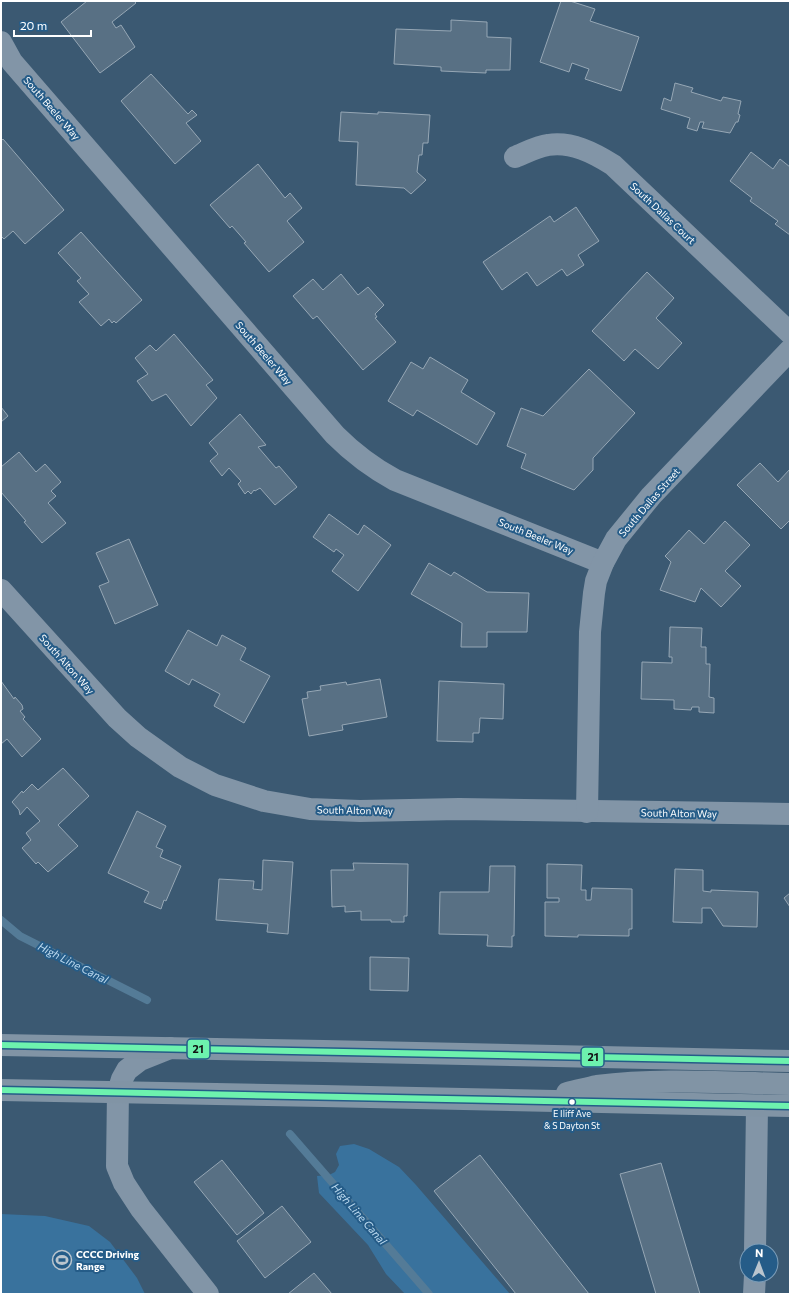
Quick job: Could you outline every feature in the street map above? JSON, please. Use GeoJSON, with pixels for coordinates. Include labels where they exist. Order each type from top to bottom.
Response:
{"type":"FeatureCollection","features":[{"type":"Feature","properties":{"kind":"main road"},"geometry":{"type":"LineString","coordinates":[[1,1045],[790,1061]]}},
{"type":"Feature","properties":{"kind":"main road"},"geometry":{"type":"LineString","coordinates":[[532,1100],[595,1086],[621,1084],[790,1084]]}},
{"type":"Feature","properties":{"kind":"main road"},"geometry":{"type":"LineString","coordinates":[[1,1090],[790,1106]]}},
{"type":"Feature","properties":{"kind":"street","name":"South Beeler Way"},"geometry":{"type":"LineString","coordinates":[[1,42],[18,68],[335,435],[359,457],[375,469],[395,480],[603,563]]}},
{"type":"Feature","properties":{"kind":"street","name":"South Dallas Court"},"geometry":{"type":"LineString","coordinates":[[515,157],[548,145],[568,145],[585,150],[612,165],[790,333]]}},
{"type":"Feature","properties":{"kind":"street","name":"South Dallas Street"},"geometry":{"type":"LineString","coordinates":[[587,812],[590,632],[596,581],[603,563],[616,539],[651,496],[790,350]]}},
{"type":"Feature","properties":{"kind":"street","name":"South Alton Way"},"geometry":{"type":"LineString","coordinates":[[1,590],[117,718],[138,737],[180,767],[216,785],[264,801],[310,809],[360,811],[459,809],[790,814]]}},
{"type":"Feature","properties":{"kind":"street"},"geometry":{"type":"LineString","coordinates":[[170,1048],[140,1060],[127,1070],[122,1079],[118,1092],[117,1166],[121,1177],[141,1209],[208,1294]]}},
{"type":"Feature","properties":{"kind":"street"},"geometry":{"type":"LineString","coordinates":[[755,1243],[756,1106]]}},
{"type":"Feature","properties":{"kind":"street"},"geometry":{"type":"LineString","coordinates":[[754,1283],[754,1294]]}},
{"type":"Feature","properties":{"kind":"shaded area"},"geometry":{"type":"Polygon","coordinates":[[[354,1144],[369,1149],[399,1167],[510,1294],[405,1294],[386,1274],[368,1245],[319,1193],[317,1176],[329,1175],[335,1172],[339,1165],[336,1154],[340,1146],[354,1144]]]}},
{"type":"Feature","properties":{"kind":"shaded area","name":"CCCC Driving Range"},"geometry":{"type":"Polygon","coordinates":[[[1,1214],[45,1216],[89,1226],[110,1242],[137,1278],[145,1294],[1,1294],[1,1214]]]}},
{"type":"Feature","properties":{"kind":"building"},"geometry":{"type":"Polygon","coordinates":[[[87,1],[134,1],[136,3],[112,22],[116,28],[121,25],[135,47],[100,73],[61,22],[87,1]]]}},
{"type":"Feature","properties":{"kind":"building"},"geometry":{"type":"Polygon","coordinates":[[[561,1],[570,1],[595,9],[590,21],[639,37],[621,91],[585,79],[589,69],[572,63],[569,72],[540,62],[561,1]]]}},
{"type":"Feature","properties":{"kind":"building"},"geometry":{"type":"Polygon","coordinates":[[[451,20],[487,22],[487,37],[511,38],[510,70],[486,70],[486,73],[441,71],[441,67],[394,64],[396,29],[451,31],[451,20]]]}},
{"type":"Feature","properties":{"kind":"building"},"geometry":{"type":"Polygon","coordinates":[[[151,74],[188,114],[192,110],[197,115],[186,123],[201,141],[175,164],[121,101],[151,74]]]}},
{"type":"Feature","properties":{"kind":"building"},"geometry":{"type":"Polygon","coordinates":[[[675,83],[693,88],[691,92],[721,101],[723,97],[741,101],[738,122],[736,122],[730,133],[702,128],[704,122],[700,122],[697,131],[687,128],[690,118],[661,109],[664,98],[671,101],[675,83]]]}},
{"type":"Feature","properties":{"kind":"building"},"geometry":{"type":"Polygon","coordinates":[[[341,112],[378,114],[378,112],[430,115],[428,143],[423,143],[422,155],[419,155],[417,172],[426,180],[411,194],[404,188],[356,185],[358,142],[339,141],[341,112]]]}},
{"type":"Feature","properties":{"kind":"building"},"geometry":{"type":"Polygon","coordinates":[[[3,139],[64,210],[25,244],[13,231],[4,239],[1,236],[1,141],[3,139]]]}},
{"type":"Feature","properties":{"kind":"building"},"geometry":{"type":"Polygon","coordinates":[[[751,152],[773,169],[780,159],[790,167],[790,235],[775,224],[778,221],[750,201],[752,198],[730,181],[751,152]]]}},
{"type":"Feature","properties":{"kind":"building"},"geometry":{"type":"Polygon","coordinates":[[[258,164],[285,198],[290,193],[302,208],[287,221],[304,242],[269,272],[244,243],[246,242],[232,226],[230,228],[210,205],[258,164]]]}},
{"type":"Feature","properties":{"kind":"building"},"geometry":{"type":"Polygon","coordinates":[[[576,207],[599,241],[578,255],[584,265],[567,276],[562,269],[537,286],[527,272],[502,290],[483,262],[550,216],[554,222],[576,207]]]}},
{"type":"Feature","properties":{"kind":"building"},"geometry":{"type":"Polygon","coordinates":[[[81,232],[142,300],[116,323],[114,321],[112,323],[109,319],[101,326],[79,302],[89,294],[77,281],[81,278],[58,253],[81,232]]]}},
{"type":"Feature","properties":{"kind":"building"},"geometry":{"type":"Polygon","coordinates":[[[647,272],[674,298],[656,318],[682,343],[658,369],[635,349],[624,361],[592,331],[647,272]]]}},
{"type":"Feature","properties":{"kind":"building"},"geometry":{"type":"Polygon","coordinates":[[[341,274],[358,295],[368,287],[384,305],[375,314],[377,317],[375,318],[396,342],[363,370],[317,316],[313,319],[293,296],[313,279],[323,290],[341,274]]]}},
{"type":"Feature","properties":{"kind":"building"},"geometry":{"type":"Polygon","coordinates":[[[174,334],[213,380],[206,385],[217,398],[191,426],[166,394],[152,401],[137,381],[148,374],[135,358],[150,345],[156,351],[174,334]]]}},
{"type":"Feature","properties":{"kind":"building"},"geometry":{"type":"Polygon","coordinates":[[[430,357],[468,380],[461,392],[495,413],[477,445],[417,410],[413,416],[388,401],[411,362],[423,369],[430,357]]]}},
{"type":"Feature","properties":{"kind":"building"},"geometry":{"type":"Polygon","coordinates":[[[589,369],[635,413],[593,458],[593,470],[574,490],[521,468],[526,454],[507,446],[521,408],[543,416],[589,369]]]}},
{"type":"Feature","properties":{"kind":"building"},"geometry":{"type":"Polygon","coordinates":[[[1,407],[8,416],[1,422],[1,407]]]}},
{"type":"Feature","properties":{"kind":"building"},"geometry":{"type":"Polygon","coordinates":[[[240,414],[266,445],[258,447],[276,468],[279,466],[297,487],[275,505],[260,488],[255,491],[254,490],[251,494],[248,491],[245,494],[238,484],[241,481],[229,468],[222,476],[210,461],[218,454],[209,443],[240,414]]]}},
{"type":"Feature","properties":{"kind":"building"},"geometry":{"type":"Polygon","coordinates":[[[19,452],[36,472],[45,464],[61,482],[51,491],[56,496],[48,503],[66,523],[42,543],[24,522],[26,521],[1,492],[1,467],[19,452]]]}},
{"type":"Feature","properties":{"kind":"building"},"geometry":{"type":"Polygon","coordinates":[[[760,463],[778,482],[790,469],[790,520],[781,529],[737,485],[760,463]]]}},
{"type":"Feature","properties":{"kind":"building"},"geometry":{"type":"Polygon","coordinates":[[[329,514],[358,535],[364,525],[391,545],[358,591],[332,571],[344,555],[336,549],[334,552],[313,537],[329,514]]]}},
{"type":"Feature","properties":{"kind":"building"},"geometry":{"type":"Polygon","coordinates":[[[725,521],[750,545],[725,571],[741,586],[721,607],[701,588],[695,602],[660,590],[671,562],[665,556],[689,530],[704,544],[725,521]]]}},
{"type":"Feature","properties":{"kind":"building"},"geometry":{"type":"Polygon","coordinates":[[[129,539],[158,605],[115,624],[99,586],[109,582],[96,553],[129,539]]]}},
{"type":"Feature","properties":{"kind":"building"},"geometry":{"type":"Polygon","coordinates":[[[429,563],[451,576],[454,572],[487,592],[529,593],[527,632],[487,632],[487,647],[461,647],[462,623],[411,594],[429,563]]]}},
{"type":"Feature","properties":{"kind":"building"},"geometry":{"type":"Polygon","coordinates":[[[670,627],[702,628],[701,647],[706,647],[706,664],[710,664],[709,697],[714,698],[714,713],[699,712],[699,707],[692,707],[691,710],[674,709],[674,700],[641,699],[642,662],[672,663],[672,657],[669,657],[670,627]]]}},
{"type":"Feature","properties":{"kind":"building"},"geometry":{"type":"Polygon","coordinates":[[[188,630],[217,646],[222,635],[246,648],[240,660],[270,676],[244,723],[214,706],[220,694],[192,679],[189,685],[165,671],[188,630]]]}},
{"type":"Feature","properties":{"kind":"building"},"geometry":{"type":"Polygon","coordinates":[[[380,679],[387,717],[342,725],[343,730],[309,736],[302,699],[308,698],[307,692],[321,690],[320,686],[346,682],[347,685],[380,679]]]}},
{"type":"Feature","properties":{"kind":"building"},"geometry":{"type":"Polygon","coordinates":[[[1,681],[14,699],[15,697],[22,705],[23,709],[20,711],[25,717],[23,719],[41,739],[22,757],[7,739],[1,744],[1,681]]]}},
{"type":"Feature","properties":{"kind":"building"},"geometry":{"type":"Polygon","coordinates":[[[439,681],[504,684],[503,719],[480,718],[479,733],[473,733],[473,742],[437,741],[439,681]]]}},
{"type":"Feature","properties":{"kind":"building"},"geometry":{"type":"Polygon","coordinates":[[[63,768],[89,796],[58,825],[78,846],[48,872],[38,862],[36,864],[22,848],[31,840],[26,833],[40,821],[27,807],[20,815],[19,810],[12,802],[22,791],[23,793],[32,784],[38,790],[63,768]]]}},
{"type":"Feature","properties":{"kind":"building"},"geometry":{"type":"Polygon","coordinates":[[[137,811],[166,826],[156,847],[163,850],[160,857],[181,866],[161,909],[144,902],[149,892],[108,873],[137,811]]]}},
{"type":"Feature","properties":{"kind":"building"},"geometry":{"type":"Polygon","coordinates":[[[263,860],[293,862],[288,934],[267,932],[268,924],[216,920],[219,879],[254,881],[253,889],[262,890],[263,860]]]}},
{"type":"Feature","properties":{"kind":"building"},"geometry":{"type":"Polygon","coordinates":[[[353,863],[408,864],[407,916],[404,916],[404,922],[391,922],[391,920],[361,920],[361,911],[345,912],[345,906],[332,907],[331,870],[354,870],[353,863]]]}},
{"type":"Feature","properties":{"kind":"building"},"geometry":{"type":"Polygon","coordinates":[[[547,864],[582,865],[581,890],[586,890],[586,900],[591,900],[592,888],[632,889],[632,929],[629,929],[629,936],[545,936],[545,902],[559,902],[559,898],[547,898],[547,864]]]}},
{"type":"Feature","properties":{"kind":"building"},"geometry":{"type":"Polygon","coordinates":[[[490,866],[515,866],[514,936],[512,936],[512,947],[487,946],[488,935],[439,934],[440,892],[489,892],[490,866]]]}},
{"type":"Feature","properties":{"kind":"building"},"geometry":{"type":"Polygon","coordinates":[[[675,869],[703,870],[703,891],[758,892],[757,927],[723,926],[711,908],[702,908],[702,923],[673,922],[675,869]]]}},
{"type":"Feature","properties":{"kind":"building"},"geometry":{"type":"Polygon","coordinates":[[[790,893],[790,907],[784,898],[790,893]]]}},
{"type":"Feature","properties":{"kind":"building"},"geometry":{"type":"Polygon","coordinates":[[[370,957],[409,958],[408,991],[370,990],[370,957]]]}},
{"type":"Feature","properties":{"kind":"building"},"geometry":{"type":"Polygon","coordinates":[[[480,1155],[589,1294],[516,1294],[434,1191],[480,1155]]]}},
{"type":"Feature","properties":{"kind":"building"},"geometry":{"type":"Polygon","coordinates":[[[222,1160],[264,1213],[237,1235],[194,1182],[222,1160]]]}},
{"type":"Feature","properties":{"kind":"building"},"geometry":{"type":"Polygon","coordinates":[[[661,1163],[700,1294],[656,1294],[620,1174],[661,1163]]]}},
{"type":"Feature","properties":{"kind":"building"},"geometry":{"type":"Polygon","coordinates":[[[282,1206],[311,1242],[265,1278],[237,1241],[282,1206]]]}},
{"type":"Feature","properties":{"kind":"building"},"geometry":{"type":"Polygon","coordinates":[[[314,1273],[332,1294],[288,1294],[314,1273]]]}},
{"type":"Feature","properties":{"kind":"waterway","name":"High Line Canal"},"geometry":{"type":"LineString","coordinates":[[1,920],[20,936],[147,1000]]}},
{"type":"Feature","properties":{"kind":"waterway","name":"High Line Canal"},"geometry":{"type":"LineString","coordinates":[[290,1134],[429,1294]]}},
{"type":"Feature","properties":{"kind":"transit line","name":"21"},"geometry":{"type":"LineString","coordinates":[[1,1045],[790,1061]]}},
{"type":"Feature","properties":{"kind":"transit line","name":"21"},"geometry":{"type":"LineString","coordinates":[[1,1090],[790,1106]]}},
{"type":"Feature","properties":{"kind":"place","name":"E Iliff Ave & S Dayton St"},"geometry":{"type":"Point","coordinates":[572,1102]}},
{"type":"Feature","properties":{"kind":"place","name":"CCCC Driving Range"},"geometry":{"type":"Point","coordinates":[62,1260]}}]}
